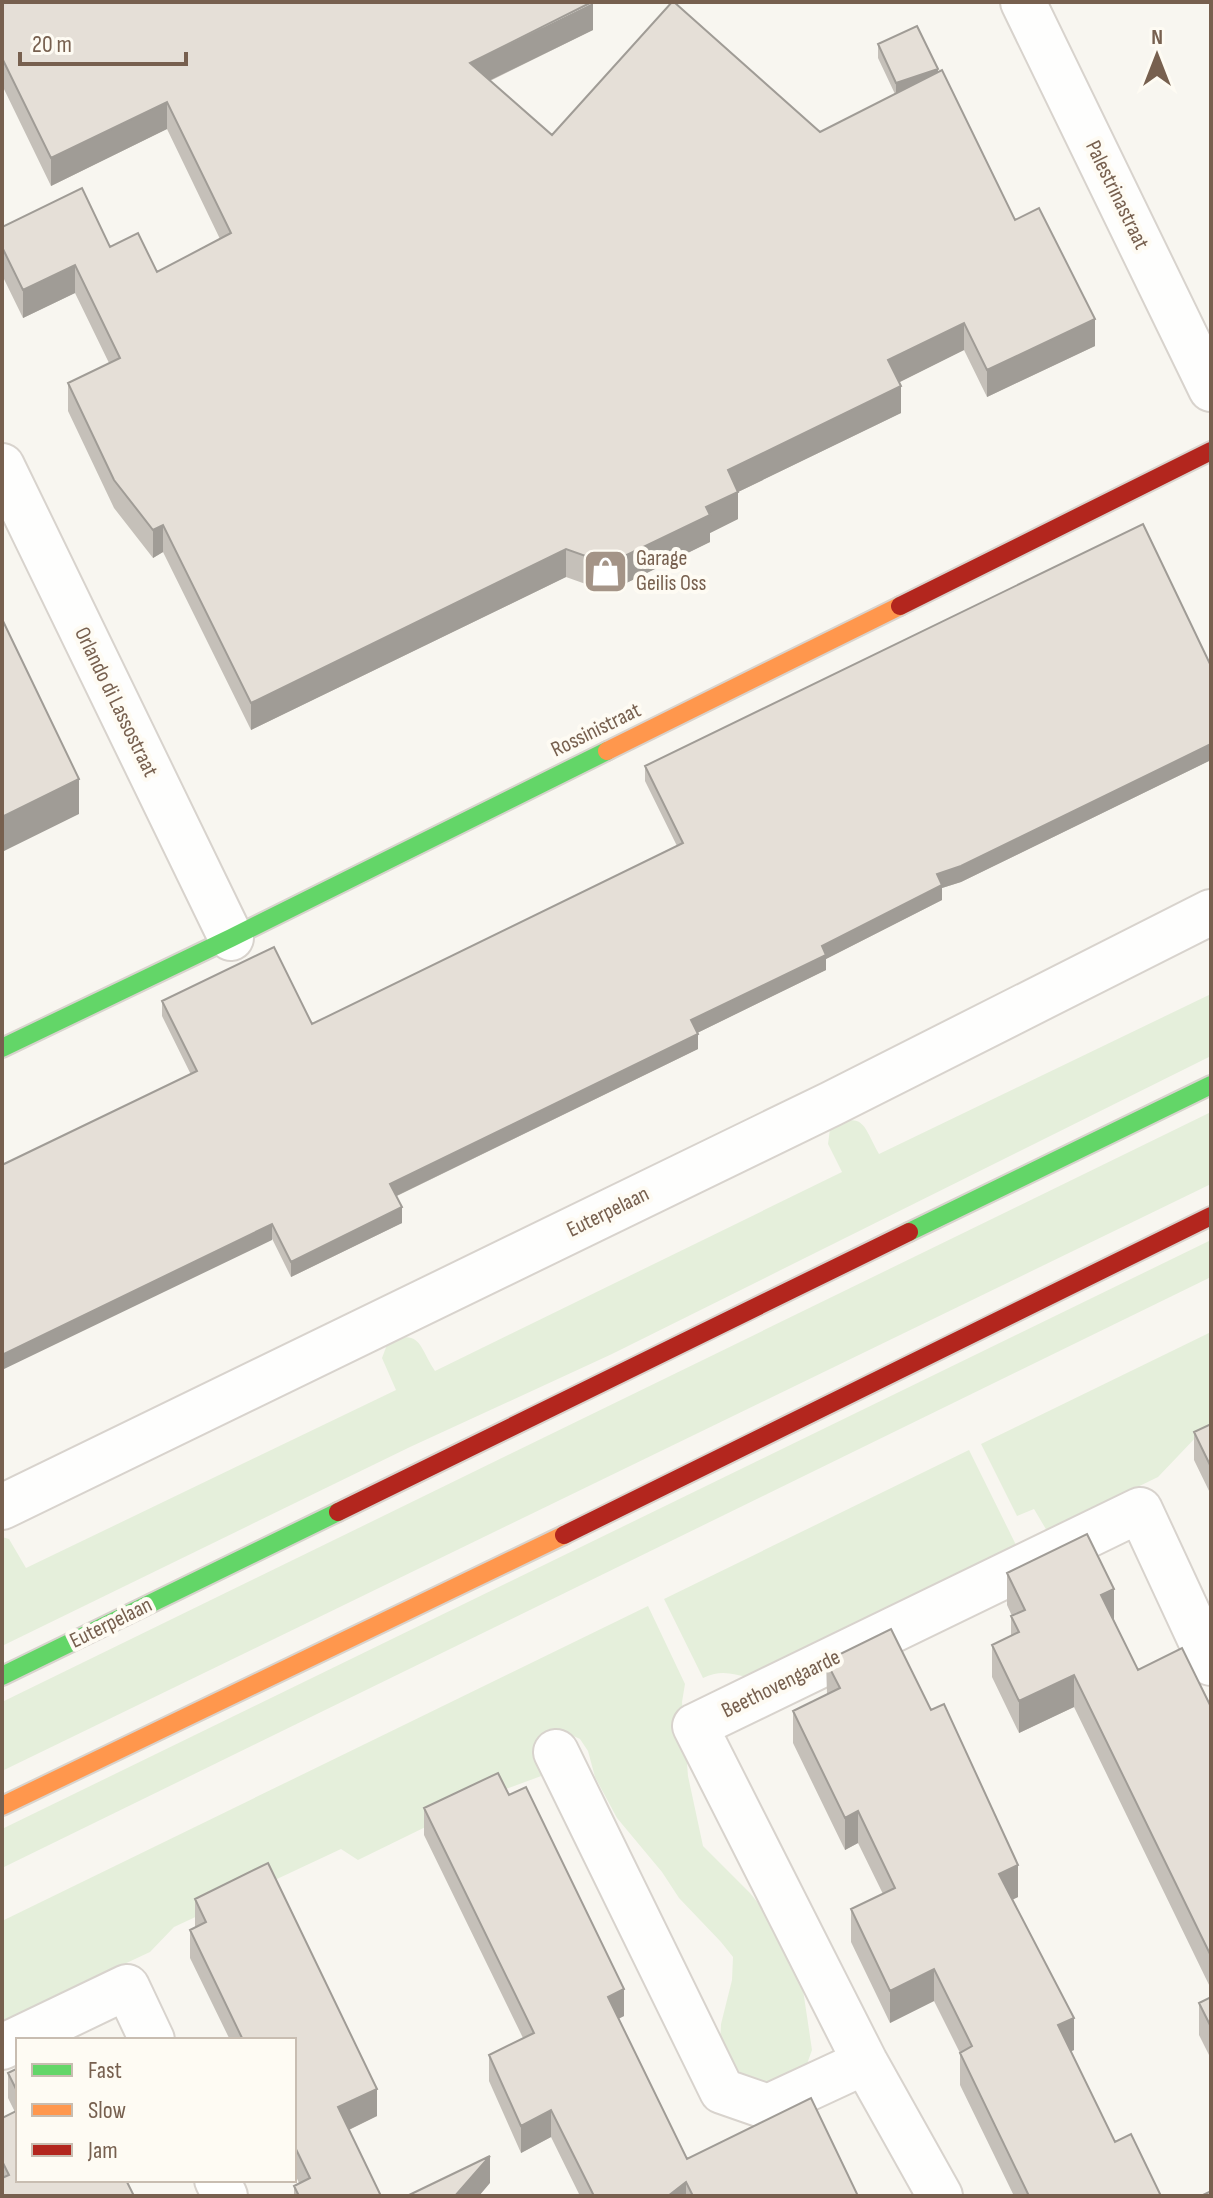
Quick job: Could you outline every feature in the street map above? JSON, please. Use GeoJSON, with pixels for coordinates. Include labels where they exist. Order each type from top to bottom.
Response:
{"type":"FeatureCollection","features":[{"type":"Feature","properties":{"kind":"street","name":"Palestrinastraat"},"geometry":{"type":"LineString","coordinates":[[1023,2],[1211,389]]}},
{"type":"Feature","properties":{"kind":"street","name":"Rossinistraat"},"geometry":{"type":"LineString","coordinates":[[2,1048],[231,938],[1211,451]]}},
{"type":"Feature","properties":{"kind":"street","name":"Orlando di Lassostraat"},"geometry":{"type":"LineString","coordinates":[[2,466],[231,938]]}},
{"type":"Feature","properties":{"kind":"street","name":"Euterpelaan"},"geometry":{"type":"LineString","coordinates":[[2,1507],[831,1104],[1211,912]]}},
{"type":"Feature","properties":{"kind":"street","name":"Euterpelaan"},"geometry":{"type":"LineString","coordinates":[[2,1676],[1211,1085]]}},
{"type":"Feature","properties":{"kind":"street"},"geometry":{"type":"LineString","coordinates":[[2,1806],[454,1589],[1211,1216]]}},
{"type":"Feature","properties":{"kind":"street","name":"Beethovengaarde"},"geometry":{"type":"LineString","coordinates":[[940,2196],[865,2062],[695,1726],[1140,1510],[1211,1663]]}},
{"type":"Feature","properties":{"kind":"street"},"geometry":{"type":"LineString","coordinates":[[556,1752],[722,2091],[768,2107],[865,2062]]}},
{"type":"Feature","properties":{"kind":"street"},"geometry":{"type":"LineString","coordinates":[[21,2038],[127,1987],[151,2038]]}},
{"type":"Feature","properties":{"kind":"green space"},"geometry":{"type":"Polygon","coordinates":[[[1211,994],[1211,1056],[612,1354],[410,1447],[2,1646],[2,1537],[9,1539],[26,1568],[396,1390],[382,1358],[388,1342],[407,1337],[418,1342],[435,1371],[842,1172],[828,1144],[830,1129],[841,1123],[850,1120],[862,1124],[879,1154],[1211,994]]]}},
{"type":"Feature","properties":{"kind":"green space"},"geometry":{"type":"Polygon","coordinates":[[[1211,1112],[1211,1184],[2,1771],[2,1702],[1211,1112]]]}},
{"type":"Feature","properties":{"kind":"green space"},"geometry":{"type":"Polygon","coordinates":[[[1211,1240],[1211,1277],[2,1868],[2,1829],[1211,1240]]]}},
{"type":"Feature","properties":{"kind":"green space"},"geometry":{"type":"Polygon","coordinates":[[[1211,1332],[1211,1428],[1199,1434],[1158,1477],[1047,1531],[1034,1509],[1017,1516],[981,1444],[1211,1332]]]}},
{"type":"Feature","properties":{"kind":"green space"},"geometry":{"type":"Polygon","coordinates":[[[969,1450],[1023,1559],[749,1678],[726,1673],[703,1678],[664,1599],[969,1450]]]}},
{"type":"Feature","properties":{"kind":"green space"},"geometry":{"type":"Polygon","coordinates":[[[648,1606],[685,1684],[682,1702],[688,1776],[703,1846],[766,1913],[802,1983],[812,2050],[807,2064],[793,2078],[761,2082],[743,2075],[729,2062],[720,2044],[721,2024],[732,1980],[733,1957],[679,1898],[662,1872],[617,1818],[595,1777],[588,1751],[580,1739],[569,1734],[557,1734],[544,1775],[495,1793],[358,1860],[341,1849],[174,1927],[150,1952],[88,1981],[2,2038],[2,1921],[648,1606]]]}},
{"type":"Feature","properties":{"kind":"building"},"geometry":{"type":"Polygon","coordinates":[[[2,2],[592,2],[470,63],[552,135],[672,2],[820,132],[942,70],[1015,220],[1039,208],[1095,319],[987,370],[964,323],[888,360],[901,386],[728,470],[738,492],[706,507],[710,515],[608,564],[566,549],[251,703],[163,525],[153,530],[114,480],[68,383],[120,358],[75,265],[23,290],[2,247],[2,227],[82,188],[110,247],[138,233],[157,272],[231,233],[167,102],[51,158],[2,58],[2,2]]]}},
{"type":"Feature","properties":{"kind":"building"},"geometry":{"type":"Polygon","coordinates":[[[917,26],[938,69],[896,83],[878,44],[917,26]]]}},
{"type":"Feature","properties":{"kind":"building"},"geometry":{"type":"Polygon","coordinates":[[[1143,524],[1211,666],[1211,744],[961,866],[937,874],[942,885],[822,946],[826,955],[691,1020],[698,1034],[390,1184],[402,1207],[291,1262],[272,1224],[2,1355],[2,1165],[197,1071],[162,1001],[274,947],[312,1024],[683,843],[645,766],[1143,524]]]}},
{"type":"Feature","properties":{"kind":"building"},"geometry":{"type":"Polygon","coordinates":[[[2,619],[79,779],[2,817],[2,619]]]}},
{"type":"Feature","properties":{"kind":"building"},"geometry":{"type":"Polygon","coordinates":[[[1211,1424],[1211,1467],[1194,1432],[1211,1424]]]}},
{"type":"Feature","properties":{"kind":"building"},"geometry":{"type":"Polygon","coordinates":[[[1087,1534],[1114,1589],[1101,1595],[1138,1670],[1182,1648],[1211,1707],[1211,1956],[1074,1675],[1019,1701],[992,1645],[1019,1632],[1011,1616],[1025,1610],[1007,1573],[1087,1534]]]}},
{"type":"Feature","properties":{"kind":"building"},"geometry":{"type":"Polygon","coordinates":[[[891,1629],[931,1710],[944,1704],[1018,1865],[999,1874],[1074,2018],[1058,2025],[1115,2142],[1131,2134],[1161,2196],[1029,2196],[960,2053],[972,2046],[934,1969],[890,1991],[851,1909],[895,1888],[858,1811],[845,1818],[793,1711],[840,1688],[826,1661],[891,1629]]]}},
{"type":"Feature","properties":{"kind":"building"},"geometry":{"type":"Polygon","coordinates":[[[498,1773],[509,1795],[526,1787],[624,1989],[608,1997],[687,2159],[811,2098],[858,2196],[693,2196],[686,2182],[668,2196],[594,2196],[551,2110],[521,2126],[489,2055],[534,2033],[424,1808],[498,1773]]]}},
{"type":"Feature","properties":{"kind":"building"},"geometry":{"type":"Polygon","coordinates":[[[268,1863],[377,2089],[338,2107],[381,2196],[299,2196],[294,2186],[310,2178],[296,2149],[296,2038],[242,2038],[190,1930],[206,1922],[195,1899],[268,1863]]]}},
{"type":"Feature","properties":{"kind":"building"},"geometry":{"type":"Polygon","coordinates":[[[1211,1997],[1211,2027],[1199,2003],[1211,1997]]]}},
{"type":"Feature","properties":{"kind":"building"},"geometry":{"type":"Polygon","coordinates":[[[16,2069],[16,2089],[8,2073],[16,2069]]]}},
{"type":"Feature","properties":{"kind":"building"},"geometry":{"type":"Polygon","coordinates":[[[16,2111],[16,2182],[127,2182],[134,2196],[2,2196],[2,2178],[9,2175],[2,2161],[2,2118],[16,2111]]]}},
{"type":"Feature","properties":{"kind":"building"},"geometry":{"type":"Polygon","coordinates":[[[490,2156],[455,2196],[407,2196],[490,2156]]]}},
{"type":"Feature","properties":{"kind":"traffic: fast"},"geometry":{"type":"LineString","coordinates":[[2,1048],[607,751]]}},
{"type":"Feature","properties":{"kind":"traffic: fast"},"geometry":{"type":"LineString","coordinates":[[909,1232],[1211,1085]]}},
{"type":"Feature","properties":{"kind":"traffic: fast"},"geometry":{"type":"LineString","coordinates":[[2,1676],[338,1512]]}},
{"type":"Feature","properties":{"kind":"traffic: slow"},"geometry":{"type":"LineString","coordinates":[[607,751],[900,606]]}},
{"type":"Feature","properties":{"kind":"traffic: slow"},"geometry":{"type":"LineString","coordinates":[[2,1806],[564,1535]]}},
{"type":"Feature","properties":{"kind":"traffic: jam"},"geometry":{"type":"LineString","coordinates":[[900,606],[1211,451]]}},
{"type":"Feature","properties":{"kind":"traffic: jam"},"geometry":{"type":"LineString","coordinates":[[564,1535],[1211,1216]]}},
{"type":"Feature","properties":{"kind":"traffic: jam"},"geometry":{"type":"LineString","coordinates":[[338,1512],[909,1232]]}},
{"type":"Feature","properties":{"kind":"place","name":"Garage Geilis Oss"},"geometry":{"type":"Point","coordinates":[605,571]}}]}
